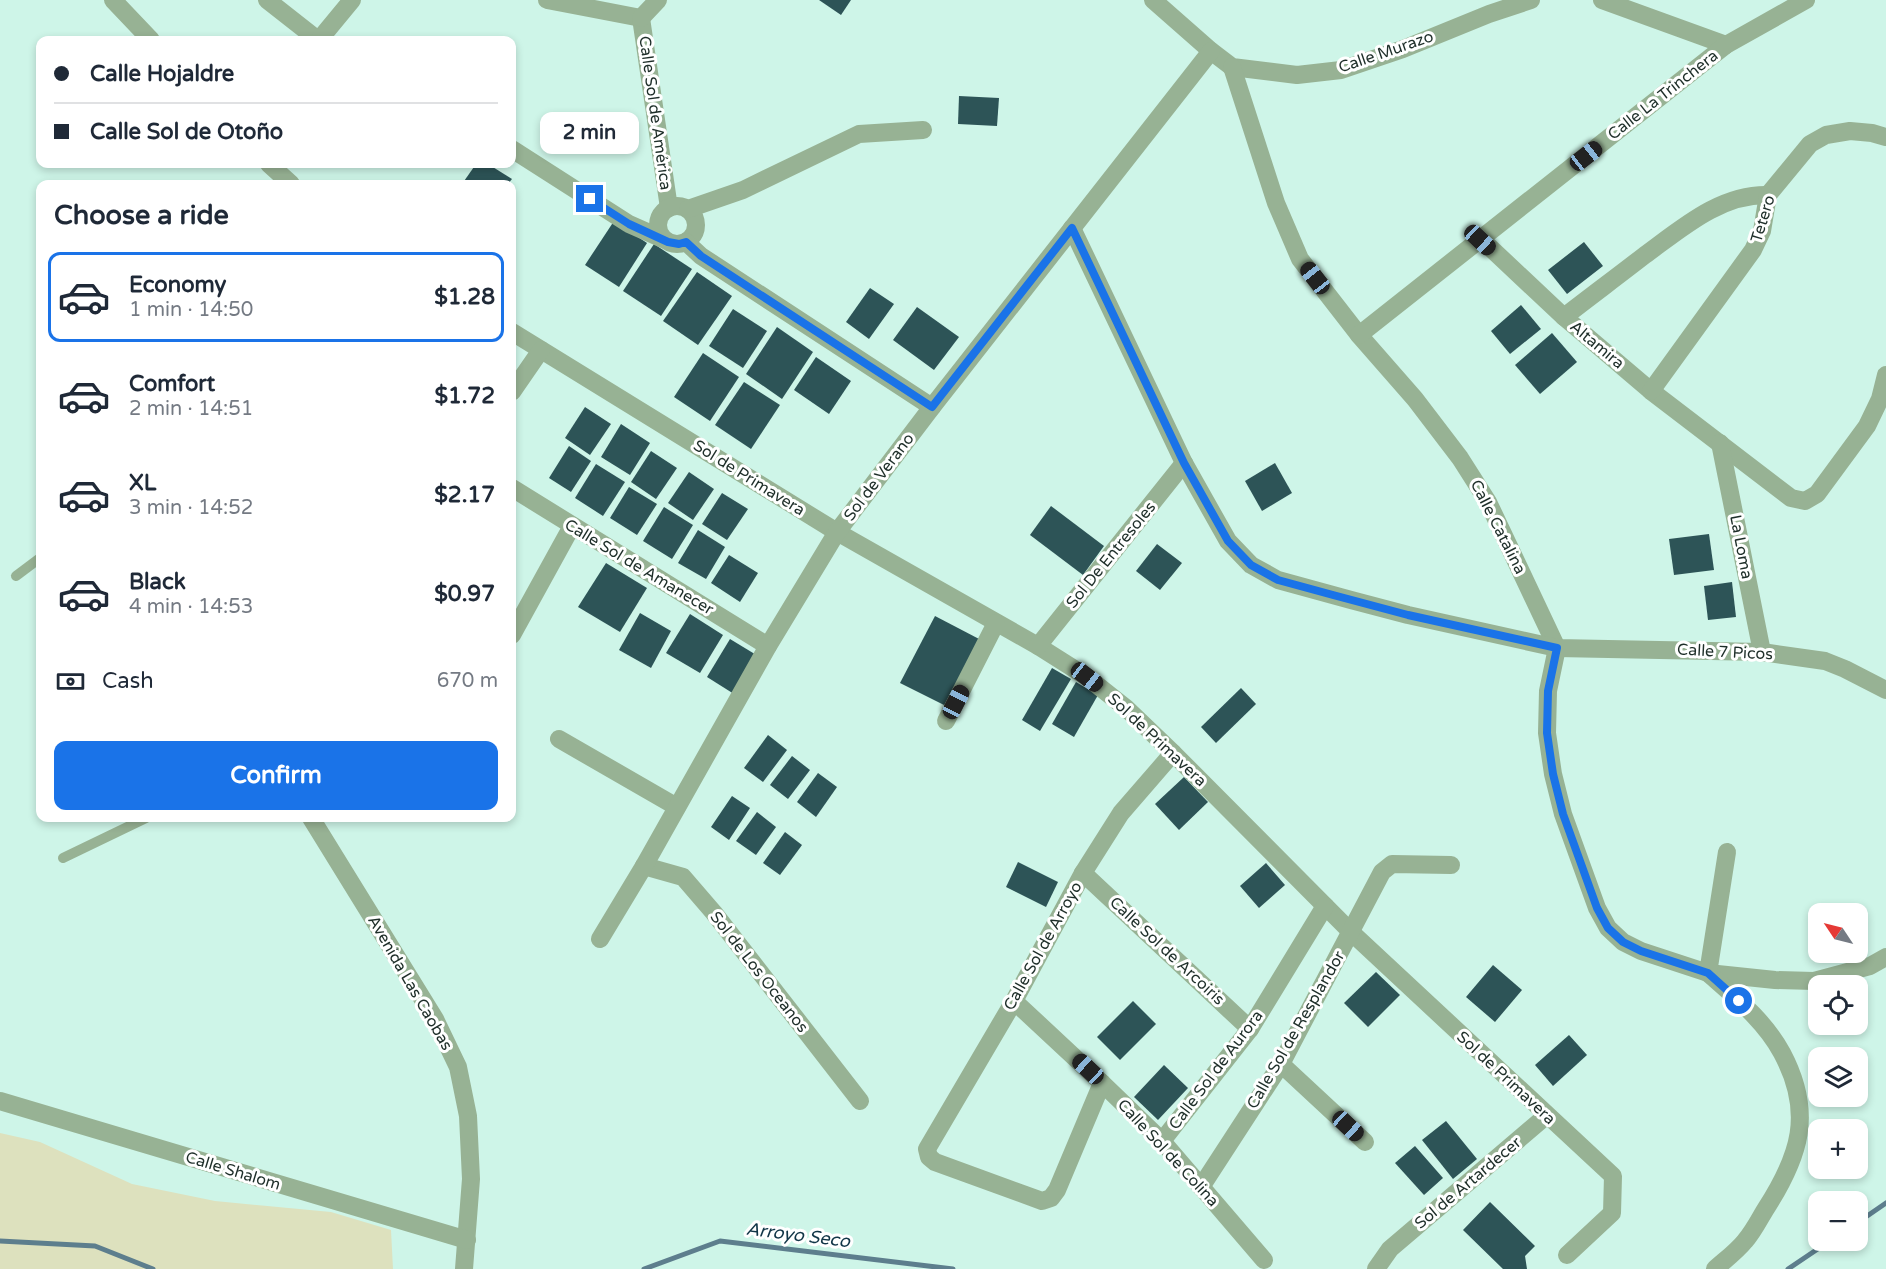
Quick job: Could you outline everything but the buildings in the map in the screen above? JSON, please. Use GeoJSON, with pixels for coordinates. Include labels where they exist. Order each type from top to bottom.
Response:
{"type":"FeatureCollection","features":[{"type":"Feature","properties":{"kind":"street"},"geometry":{"type":"LineString","coordinates":[[113,0],[147,36]]}},
{"type":"Feature","properties":{"kind":"street"},"geometry":{"type":"LineString","coordinates":[[267,0],[313,36]]}},
{"type":"Feature","properties":{"kind":"street"},"geometry":{"type":"LineString","coordinates":[[321,36],[352,0]]}},
{"type":"Feature","properties":{"kind":"street"},"geometry":{"type":"LineString","coordinates":[[547,0],[641,18],[658,0]]}},
{"type":"Feature","properties":{"kind":"street"},"geometry":{"type":"LineString","coordinates":[[1153,0],[1232,67]]}},
{"type":"Feature","properties":{"kind":"street","name":"Calle Murazo"},"geometry":{"type":"LineString","coordinates":[[1232,67],[1297,75],[1341,70],[1531,0]]}},
{"type":"Feature","properties":{"kind":"street"},"geometry":{"type":"LineString","coordinates":[[1602,0],[1726,45]]}},
{"type":"Feature","properties":{"kind":"street","name":"Calle La Trinchera"},"geometry":{"type":"LineString","coordinates":[[1359,335],[1726,45],[1802,1]]}},
{"type":"Feature","properties":{"kind":"street","name":"Calle Sol de América"},"geometry":{"type":"LineString","coordinates":[[641,18],[669,208]]}},
{"type":"Feature","properties":{"kind":"street","name":"Sol de Verano"},"geometry":{"type":"LineString","coordinates":[[600,939],[644,866],[768,646],[837,532],[1211,51]]}},
{"type":"Feature","properties":{"kind":"street","name":"Calle Catalina"},"geometry":{"type":"LineString","coordinates":[[1232,67],[1276,203],[1300,259],[1359,335],[1415,399],[1475,480],[1488,502],[1557,648]]}},
{"type":"Feature","properties":{"kind":"street"},"geometry":{"type":"LineString","coordinates":[[692,217],[859,134],[923,130]]}},
{"type":"Feature","properties":{"kind":"street","name":"Tetero"},"geometry":{"type":"LineString","coordinates":[[1651,390],[1759,240],[1768,195],[1810,144],[1826,135],[1850,131],[1886,137]]}},
{"type":"Feature","properties":{"kind":"street"},"geometry":{"type":"LineString","coordinates":[[516,152],[629,224],[673,244],[686,242],[695,233],[692,217],[682,207],[669,208],[664,212],[658,223],[663,239]]}},
{"type":"Feature","properties":{"kind":"street"},"geometry":{"type":"LineString","coordinates":[[273,168],[287,180]]}},
{"type":"Feature","properties":{"kind":"street"},"geometry":{"type":"LineString","coordinates":[[1564,317],[1695,218],[1732,200],[1754,194],[1768,195]]}},
{"type":"Feature","properties":{"kind":"street","name":"Calle 7 Picos"},"geometry":{"type":"LineString","coordinates":[[1072,228],[1184,463],[1228,541],[1251,565],[1278,580],[1408,615],[1557,648],[1762,652],[1825,661],[1886,690]]}},
{"type":"Feature","properties":{"kind":"street","name":"Altamira"},"geometry":{"type":"LineString","coordinates":[[1480,240],[1564,317],[1651,390],[1791,498],[1805,501],[1817,494],[1867,426],[1880,399],[1886,375]]}},
{"type":"Feature","properties":{"kind":"street"},"geometry":{"type":"LineString","coordinates":[[686,242],[701,256],[932,407]]}},
{"type":"Feature","properties":{"kind":"street","name":"Sol de Primavera"},"geometry":{"type":"LineString","coordinates":[[516,334],[837,532],[1038,646],[1087,677],[1126,708],[1352,933],[1613,1176],[1612,1213],[1567,1255]]}},
{"type":"Feature","properties":{"kind":"street"},"geometry":{"type":"LineString","coordinates":[[516,386],[541,350]]}},
{"type":"Feature","properties":{"kind":"street","name":"La Loma"},"geometry":{"type":"LineString","coordinates":[[1720,443],[1762,652]]}},
{"type":"Feature","properties":{"kind":"street","name":"Sol De Entresoles"},"geometry":{"type":"LineString","coordinates":[[1038,646],[1184,463]]}},
{"type":"Feature","properties":{"kind":"street","name":"Calle Sol de Amanecer"},"geometry":{"type":"LineString","coordinates":[[516,491],[768,646]]}},
{"type":"Feature","properties":{"kind":"street"},"geometry":{"type":"LineString","coordinates":[[516,628],[572,526]]}},
{"type":"Feature","properties":{"kind":"street"},"geometry":{"type":"LineString","coordinates":[[946,721],[996,623]]}},
{"type":"Feature","properties":{"kind":"street"},"geometry":{"type":"LineString","coordinates":[[1557,648],[1548,691],[1547,733],[1553,774],[1563,814],[1597,908],[1608,928],[1623,942],[1641,951],[1708,973],[1775,980],[1814,981],[1870,966],[1886,957]]}},
{"type":"Feature","properties":{"kind":"street"},"geometry":{"type":"LineString","coordinates":[[560,739],[677,807]]}},
{"type":"Feature","properties":{"kind":"street","name":"Calle Sol de Arroyo"},"geometry":{"type":"LineString","coordinates":[[1102,1083],[1057,1190],[1051,1198],[1042,1201],[935,1162],[929,1157],[927,1149],[1014,1001],[1083,873],[1121,813],[1173,753]]}},
{"type":"Feature","properties":{"kind":"street","name":"Avenida Las Caobas"},"geometry":{"type":"LineString","coordinates":[[313,822],[435,1019],[458,1067],[468,1127],[471,1179],[464,1269]]}},
{"type":"Feature","properties":{"kind":"street"},"geometry":{"type":"LineString","coordinates":[[1708,973],[1727,852]]}},
{"type":"Feature","properties":{"kind":"street","name":"Calle Sol de Resplandor"},"geometry":{"type":"LineString","coordinates":[[1201,1187],[1281,1064],[1352,933],[1382,872],[1392,864],[1450,865]]}},
{"type":"Feature","properties":{"kind":"street","name":"Sol de Los Oceanos"},"geometry":{"type":"LineString","coordinates":[[644,866],[683,877],[714,913],[860,1101]]}},
{"type":"Feature","properties":{"kind":"street","name":"Calle Sol de Arcoiris"},"geometry":{"type":"LineString","coordinates":[[1083,873],[1250,1029]]}},
{"type":"Feature","properties":{"kind":"street","name":"Calle Sol de Aurora"},"geometry":{"type":"LineString","coordinates":[[1162,1142],[1250,1029],[1324,906]]}},
{"type":"Feature","properties":{"kind":"street"},"geometry":{"type":"LineString","coordinates":[[1708,973],[1764,1027],[1782,1052],[1798,1091],[1800,1124],[1797,1147],[1782,1183],[1745,1242],[1715,1269]]}},
{"type":"Feature","properties":{"kind":"street","name":"Calle Sol de Colina"},"geometry":{"type":"LineString","coordinates":[[1014,1001],[1162,1142],[1264,1260]]}},
{"type":"Feature","properties":{"kind":"street"},"geometry":{"type":"LineString","coordinates":[[1281,1064],[1365,1142]]}},
{"type":"Feature","properties":{"kind":"street","name":"Calle Shalom"},"geometry":{"type":"LineString","coordinates":[[0,1101],[467,1240]]}},
{"type":"Feature","properties":{"kind":"street","name":"Sol de Artardecer"},"geometry":{"type":"LineString","coordinates":[[1376,1269],[1390,1249],[1546,1116]]}},
{"type":"Feature","properties":{"kind":"lane"},"geometry":{"type":"LineString","coordinates":[[16,576],[36,561]]}},
{"type":"Feature","properties":{"kind":"lane"},"geometry":{"type":"LineString","coordinates":[[63,858],[138,822]]}},
{"type":"Feature","properties":{"kind":"green space"},"geometry":{"type":"Polygon","coordinates":[[[0,1133],[40,1142],[132,1184],[215,1201],[331,1212],[391,1230],[393,1269],[0,1269],[0,1133]]]}},
{"type":"Feature","properties":{"kind":"waterway","name":"Arroyo Seco"},"geometry":{"type":"LineString","coordinates":[[1868,1215],[1886,1203]]}},
{"type":"Feature","properties":{"kind":"waterway","name":"Arroyo Seco"},"geometry":{"type":"LineString","coordinates":[[0,1241],[95,1246],[153,1269]]}},
{"type":"Feature","properties":{"kind":"waterway","name":"Arroyo Seco"},"geometry":{"type":"LineString","coordinates":[[644,1269],[720,1241],[953,1269]]}},
{"type":"Feature","properties":{"kind":"waterway","name":"Arroyo Seco"},"geometry":{"type":"LineString","coordinates":[[1788,1269],[1815,1251]]}},
{"type":"Feature","properties":{"kind":"route"},"geometry":{"type":"LineString","coordinates":[[590,199],[629,224],[668,242],[679,244],[686,242],[701,256],[932,407],[1072,228],[1184,463],[1228,541],[1251,565],[1278,580],[1333,595],[1408,615],[1557,648],[1548,691],[1547,733],[1553,774],[1563,814],[1597,908],[1608,928],[1623,942],[1641,951],[1708,973],[1739,1001]]}}]}
